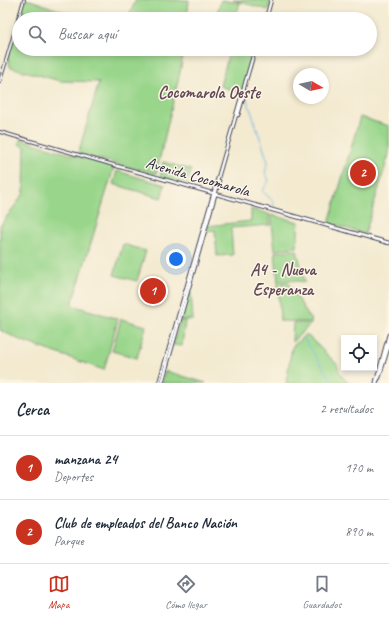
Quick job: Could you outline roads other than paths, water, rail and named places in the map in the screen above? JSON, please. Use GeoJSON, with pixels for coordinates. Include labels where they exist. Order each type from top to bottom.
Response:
{"type":"FeatureCollection","features":[{"type":"Feature","properties":{"kind":"main road"},"geometry":{"type":"LineString","coordinates":[[267,12],[270,0]]}},
{"type":"Feature","properties":{"kind":"main road"},"geometry":{"type":"LineString","coordinates":[[160,383],[254,56]]}},
{"type":"Feature","properties":{"kind":"main road","name":"Avenida Cocomarola"},"geometry":{"type":"LineString","coordinates":[[117,166],[389,243]]}},
{"type":"Feature","properties":{"kind":"main road"},"geometry":{"type":"LineString","coordinates":[[376,382],[389,335]]}},
{"type":"Feature","properties":{"kind":"main road"},"geometry":{"type":"LineString","coordinates":[[376,382],[379,377],[389,344]]}},
{"type":"Feature","properties":{"kind":"street"},"geometry":{"type":"LineString","coordinates":[[20,12],[24,0]]}},
{"type":"Feature","properties":{"kind":"street"},"geometry":{"type":"LineString","coordinates":[[0,81],[12,40]]}},
{"type":"Feature","properties":{"kind":"street","name":"Avenida Cocomarola"},"geometry":{"type":"LineString","coordinates":[[0,132],[117,166]]}},
{"type":"Feature","properties":{"kind":"waterway"},"geometry":{"type":"LineString","coordinates":[[246,96],[268,162],[265,172],[269,181],[262,191],[273,201],[274,207]]}},
{"type":"Feature","properties":{"kind":"waterway"},"geometry":{"type":"LineString","coordinates":[[303,337],[333,383]]}},
{"type":"Feature","properties":{"kind":"waterway"},"geometry":{"type":"LineString","coordinates":[[379,383],[382,374]]}},
{"type":"Feature","properties":{"kind":"place","name":"Club de empleados del Banco Nación"},"geometry":{"type":"Point","coordinates":[363,173]}},
{"type":"Feature","properties":{"kind":"place","name":"manzana 24"},"geometry":{"type":"Point","coordinates":[153,291]}},
{"type":"Feature","properties":{"kind":"district","name":"Cocomarola Oeste"},"geometry":{"type":"Point","coordinates":[209,92]}},
{"type":"Feature","properties":{"kind":"district","name":"A4 - Nueva Esperanza"},"geometry":{"type":"Point","coordinates":[283,279]}}]}
